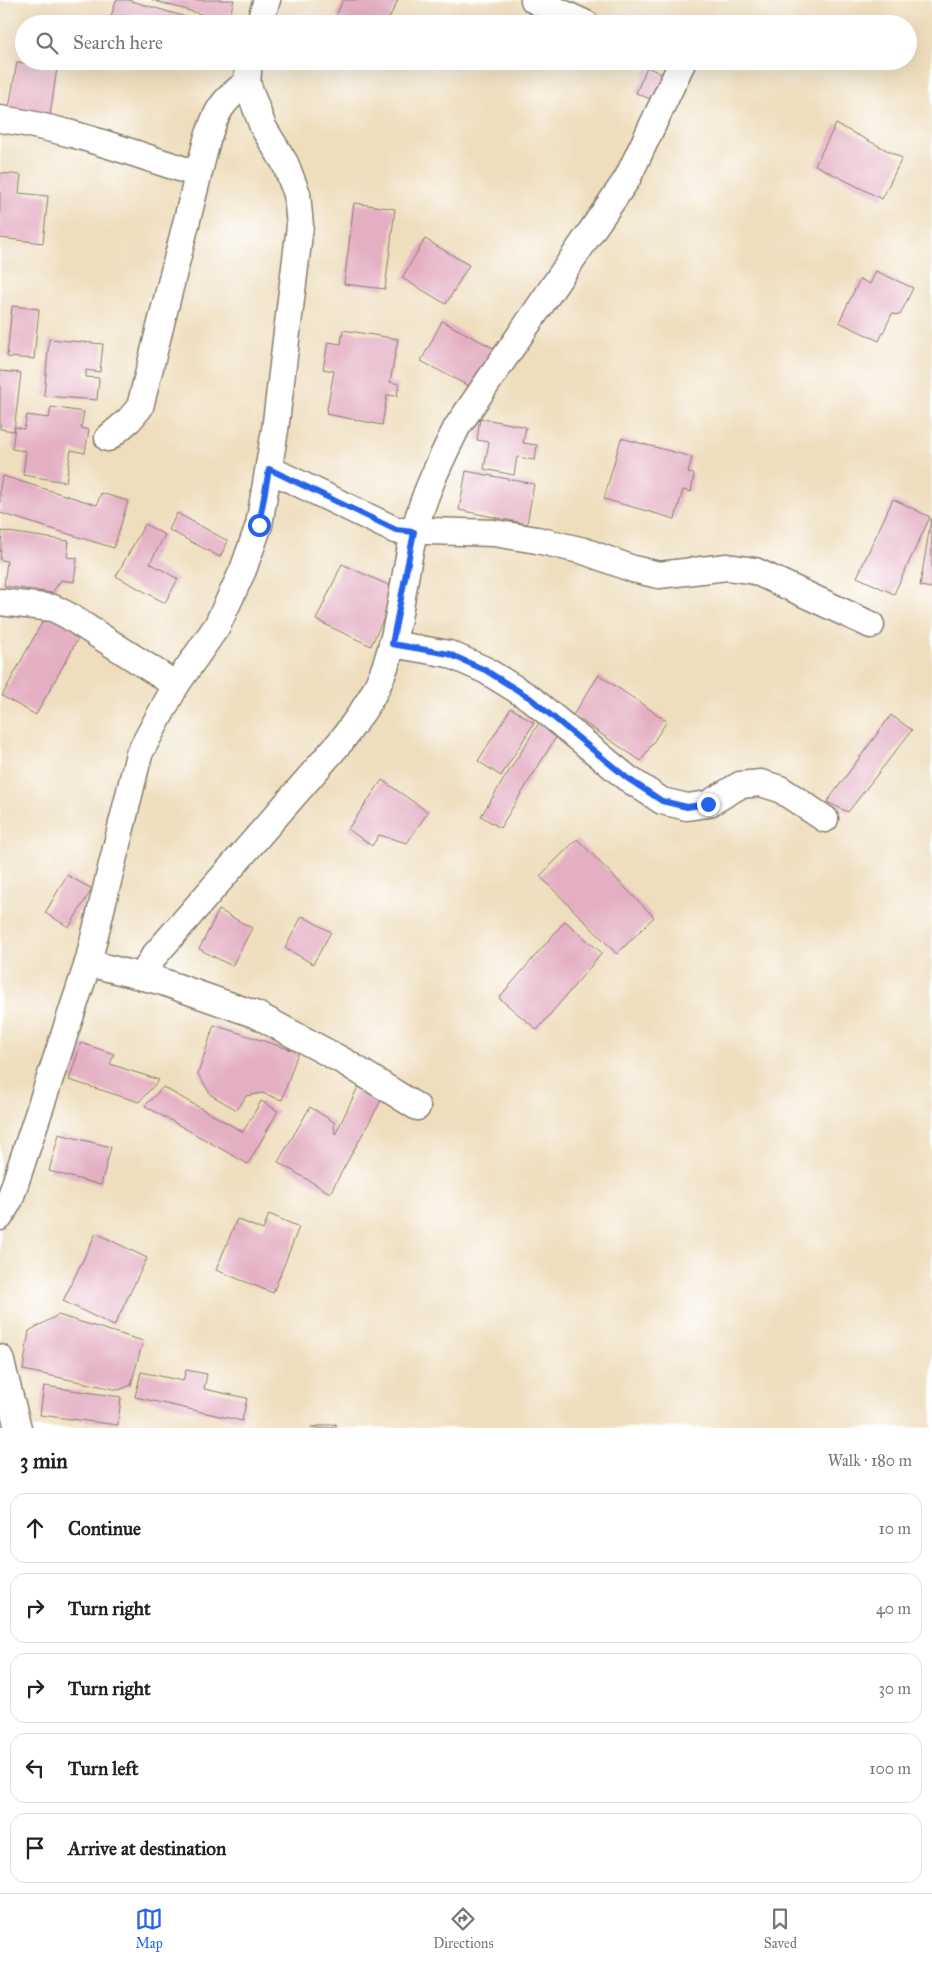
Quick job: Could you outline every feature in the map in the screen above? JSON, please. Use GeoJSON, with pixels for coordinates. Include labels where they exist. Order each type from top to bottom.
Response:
{"type":"FeatureCollection","features":[{"type":"Feature","properties":{"kind":"street"},"geometry":{"type":"LineString","coordinates":[[262,15],[267,0]]}},
{"type":"Feature","properties":{"kind":"street"},"geometry":{"type":"LineString","coordinates":[[534,0],[566,15]]}},
{"type":"Feature","properties":{"kind":"street"},"geometry":{"type":"LineString","coordinates":[[142,977],[154,956],[342,740],[366,707],[379,682],[392,644],[414,532],[438,465],[457,427],[627,179],[675,70]]}},
{"type":"Feature","properties":{"kind":"street"},"geometry":{"type":"LineString","coordinates":[[108,438],[129,420],[140,407],[198,174],[216,113],[248,72]]}},
{"type":"Feature","properties":{"kind":"street"},"geometry":{"type":"LineString","coordinates":[[3,1204],[88,963],[139,754],[176,685],[216,626],[243,570],[259,525],[269,469],[300,226],[297,194],[285,164],[263,127],[248,72]]}},
{"type":"Feature","properties":{"kind":"street"},"geometry":{"type":"LineString","coordinates":[[0,119],[28,123],[68,133],[198,174]]}},
{"type":"Feature","properties":{"kind":"street"},"geometry":{"type":"LineString","coordinates":[[269,469],[396,530],[494,533],[537,540],[584,551],[634,569],[658,575],[727,567],[755,571],[871,625]]}},
{"type":"Feature","properties":{"kind":"street"},"geometry":{"type":"LineString","coordinates":[[0,602],[53,608],[176,685]]}},
{"type":"Feature","properties":{"kind":"street"},"geometry":{"type":"LineString","coordinates":[[392,644],[449,654],[485,670],[530,698],[627,778],[662,801],[687,807],[708,804],[740,785],[761,783],[780,789],[825,819]]}},
{"type":"Feature","properties":{"kind":"street"},"geometry":{"type":"LineString","coordinates":[[88,963],[208,996],[257,1015],[345,1062],[417,1107]]}},
{"type":"Feature","properties":{"kind":"street"},"geometry":{"type":"LineString","coordinates":[[0,1358],[18,1428]]}},
{"type":"Feature","properties":{"kind":"building"},"geometry":{"type":"Polygon","coordinates":[[[116,0],[128,0],[179,15],[112,15],[116,0]]]}},
{"type":"Feature","properties":{"kind":"building"},"geometry":{"type":"Polygon","coordinates":[[[152,0],[234,0],[230,15],[204,15],[152,0]]]}},
{"type":"Feature","properties":{"kind":"building"},"geometry":{"type":"Polygon","coordinates":[[[343,0],[398,0],[390,15],[336,15],[343,0]]]}},
{"type":"Feature","properties":{"kind":"building"},"geometry":{"type":"Polygon","coordinates":[[[16,70],[57,70],[50,115],[9,108],[16,70]]]}},
{"type":"Feature","properties":{"kind":"building"},"geometry":{"type":"Polygon","coordinates":[[[646,70],[653,70],[666,76],[655,101],[636,93],[646,70]]]}},
{"type":"Feature","properties":{"kind":"building"},"geometry":{"type":"Polygon","coordinates":[[[836,124],[902,158],[882,199],[815,165],[836,124]]]}},
{"type":"Feature","properties":{"kind":"building"},"geometry":{"type":"Polygon","coordinates":[[[0,173],[21,175],[19,193],[48,196],[43,243],[0,238],[0,173]]]}},
{"type":"Feature","properties":{"kind":"building"},"geometry":{"type":"Polygon","coordinates":[[[354,203],[395,209],[385,289],[344,284],[354,203]]]}},
{"type":"Feature","properties":{"kind":"building"},"geometry":{"type":"Polygon","coordinates":[[[425,239],[469,265],[446,304],[402,278],[425,239]]]}},
{"type":"Feature","properties":{"kind":"building"},"geometry":{"type":"Polygon","coordinates":[[[876,271],[913,288],[900,315],[892,314],[879,341],[839,322],[860,279],[870,284],[876,271]]]}},
{"type":"Feature","properties":{"kind":"building"},"geometry":{"type":"Polygon","coordinates":[[[12,306],[39,309],[34,359],[7,357],[12,306]]]}},
{"type":"Feature","properties":{"kind":"building"},"geometry":{"type":"Polygon","coordinates":[[[442,321],[499,351],[478,391],[421,361],[442,321]]]}},
{"type":"Feature","properties":{"kind":"building"},"geometry":{"type":"Polygon","coordinates":[[[343,330],[398,339],[390,382],[399,384],[397,396],[387,395],[382,425],[326,414],[334,371],[323,369],[328,342],[341,344],[343,330]]]}},
{"type":"Feature","properties":{"kind":"building"},"geometry":{"type":"Polygon","coordinates":[[[49,339],[103,344],[100,372],[86,370],[86,377],[99,378],[97,400],[44,396],[49,339]]]}},
{"type":"Feature","properties":{"kind":"building"},"geometry":{"type":"Polygon","coordinates":[[[0,371],[21,373],[14,431],[0,429],[0,371]]]}},
{"type":"Feature","properties":{"kind":"building"},"geometry":{"type":"Polygon","coordinates":[[[51,407],[84,412],[81,428],[89,430],[85,453],[71,450],[66,482],[23,475],[26,451],[12,449],[15,427],[24,429],[27,415],[49,418],[51,407]]]}},
{"type":"Feature","properties":{"kind":"building"},"geometry":{"type":"Polygon","coordinates":[[[480,418],[526,427],[523,443],[537,445],[535,460],[517,457],[514,475],[484,469],[489,442],[477,440],[480,418]]]}},
{"type":"Feature","properties":{"kind":"building"},"geometry":{"type":"Polygon","coordinates":[[[621,438],[692,457],[688,473],[694,474],[691,492],[683,490],[675,519],[604,499],[621,438]]]}},
{"type":"Feature","properties":{"kind":"building"},"geometry":{"type":"Polygon","coordinates":[[[466,471],[534,484],[527,524],[459,510],[466,471]]]}},
{"type":"Feature","properties":{"kind":"building"},"geometry":{"type":"Polygon","coordinates":[[[3,476],[97,505],[101,493],[128,501],[114,548],[0,513],[0,486],[3,476]]]}},
{"type":"Feature","properties":{"kind":"building"},"geometry":{"type":"Polygon","coordinates":[[[893,499],[930,517],[894,594],[857,577],[893,499]]]}},
{"type":"Feature","properties":{"kind":"building"},"geometry":{"type":"Polygon","coordinates":[[[177,513],[228,541],[220,557],[169,530],[177,513]]]}},
{"type":"Feature","properties":{"kind":"building"},"geometry":{"type":"Polygon","coordinates":[[[932,519],[932,588],[920,586],[932,519]]]}},
{"type":"Feature","properties":{"kind":"building"},"geometry":{"type":"Polygon","coordinates":[[[145,524],[165,535],[150,563],[178,579],[165,603],[116,576],[145,524]]]}},
{"type":"Feature","properties":{"kind":"building"},"geometry":{"type":"Polygon","coordinates":[[[2,531],[69,541],[67,557],[77,558],[74,582],[61,580],[52,593],[4,586],[7,561],[0,560],[2,531]]]}},
{"type":"Feature","properties":{"kind":"building"},"geometry":{"type":"Polygon","coordinates":[[[342,564],[397,589],[371,646],[316,620],[342,564]]]}},
{"type":"Feature","properties":{"kind":"building"},"geometry":{"type":"Polygon","coordinates":[[[47,613],[81,633],[36,715],[2,696],[47,613]]]}},
{"type":"Feature","properties":{"kind":"building"},"geometry":{"type":"Polygon","coordinates":[[[599,675],[667,721],[641,761],[573,715],[599,675]]]}},
{"type":"Feature","properties":{"kind":"building"},"geometry":{"type":"Polygon","coordinates":[[[511,708],[534,723],[501,776],[478,761],[511,708]]]}},
{"type":"Feature","properties":{"kind":"building"},"geometry":{"type":"Polygon","coordinates":[[[891,715],[912,730],[848,812],[827,802],[891,715]]]}},
{"type":"Feature","properties":{"kind":"building"},"geometry":{"type":"Polygon","coordinates":[[[539,723],[558,734],[500,828],[481,816],[539,723]]]}},
{"type":"Feature","properties":{"kind":"building"},"geometry":{"type":"Polygon","coordinates":[[[382,780],[428,812],[407,843],[379,835],[372,846],[348,829],[382,780]]]}},
{"type":"Feature","properties":{"kind":"building"},"geometry":{"type":"Polygon","coordinates":[[[577,839],[654,917],[617,954],[540,876],[577,839]]]}},
{"type":"Feature","properties":{"kind":"building"},"geometry":{"type":"Polygon","coordinates":[[[67,875],[92,889],[69,927],[45,913],[67,875]]]}},
{"type":"Feature","properties":{"kind":"building"},"geometry":{"type":"Polygon","coordinates":[[[219,910],[252,928],[232,966],[199,949],[219,910]]]}},
{"type":"Feature","properties":{"kind":"building"},"geometry":{"type":"Polygon","coordinates":[[[302,916],[331,932],[313,964],[285,948],[302,916]]]}},
{"type":"Feature","properties":{"kind":"building"},"geometry":{"type":"Polygon","coordinates":[[[565,921],[602,953],[537,1030],[499,998],[565,921]]]}},
{"type":"Feature","properties":{"kind":"building"},"geometry":{"type":"Polygon","coordinates":[[[214,1025],[298,1052],[282,1100],[262,1093],[246,1096],[237,1110],[211,1095],[198,1074],[214,1025]]]}},
{"type":"Feature","properties":{"kind":"building"},"geometry":{"type":"Polygon","coordinates":[[[81,1043],[114,1054],[110,1064],[159,1080],[139,1102],[69,1080],[81,1043]]]}},
{"type":"Feature","properties":{"kind":"building"},"geometry":{"type":"Polygon","coordinates":[[[163,1087],[243,1132],[261,1101],[278,1111],[248,1164],[145,1106],[163,1087]]]}},
{"type":"Feature","properties":{"kind":"building"},"geometry":{"type":"Polygon","coordinates":[[[358,1087],[382,1099],[330,1193],[278,1162],[310,1107],[334,1122],[335,1135],[358,1087]]]}},
{"type":"Feature","properties":{"kind":"building"},"geometry":{"type":"Polygon","coordinates":[[[59,1134],[111,1147],[101,1185],[49,1171],[59,1134]]]}},
{"type":"Feature","properties":{"kind":"building"},"geometry":{"type":"Polygon","coordinates":[[[269,1214],[299,1227],[273,1293],[216,1270],[237,1219],[263,1230],[269,1214]]]}},
{"type":"Feature","properties":{"kind":"building"},"geometry":{"type":"Polygon","coordinates":[[[96,1233],[147,1258],[114,1326],[63,1301],[96,1233]]]}},
{"type":"Feature","properties":{"kind":"building"},"geometry":{"type":"Polygon","coordinates":[[[58,1315],[143,1341],[131,1385],[119,1390],[23,1370],[29,1331],[58,1315]]]}},
{"type":"Feature","properties":{"kind":"building"},"geometry":{"type":"Polygon","coordinates":[[[186,1370],[207,1374],[204,1389],[247,1398],[242,1421],[135,1397],[141,1372],[183,1381],[186,1370]]]}},
{"type":"Feature","properties":{"kind":"building"},"geometry":{"type":"Polygon","coordinates":[[[44,1386],[121,1397],[118,1425],[40,1415],[44,1386]]]}},
{"type":"Feature","properties":{"kind":"building"},"geometry":{"type":"Polygon","coordinates":[[[336,1424],[336,1428],[311,1428],[311,1427],[336,1424]]]}},
{"type":"Feature","properties":{"kind":"route"},"geometry":{"type":"LineString","coordinates":[[259,525],[269,469],[396,530],[414,532],[392,644],[449,654],[485,670],[530,698],[627,778],[662,801],[687,807],[708,804]]}}]}
